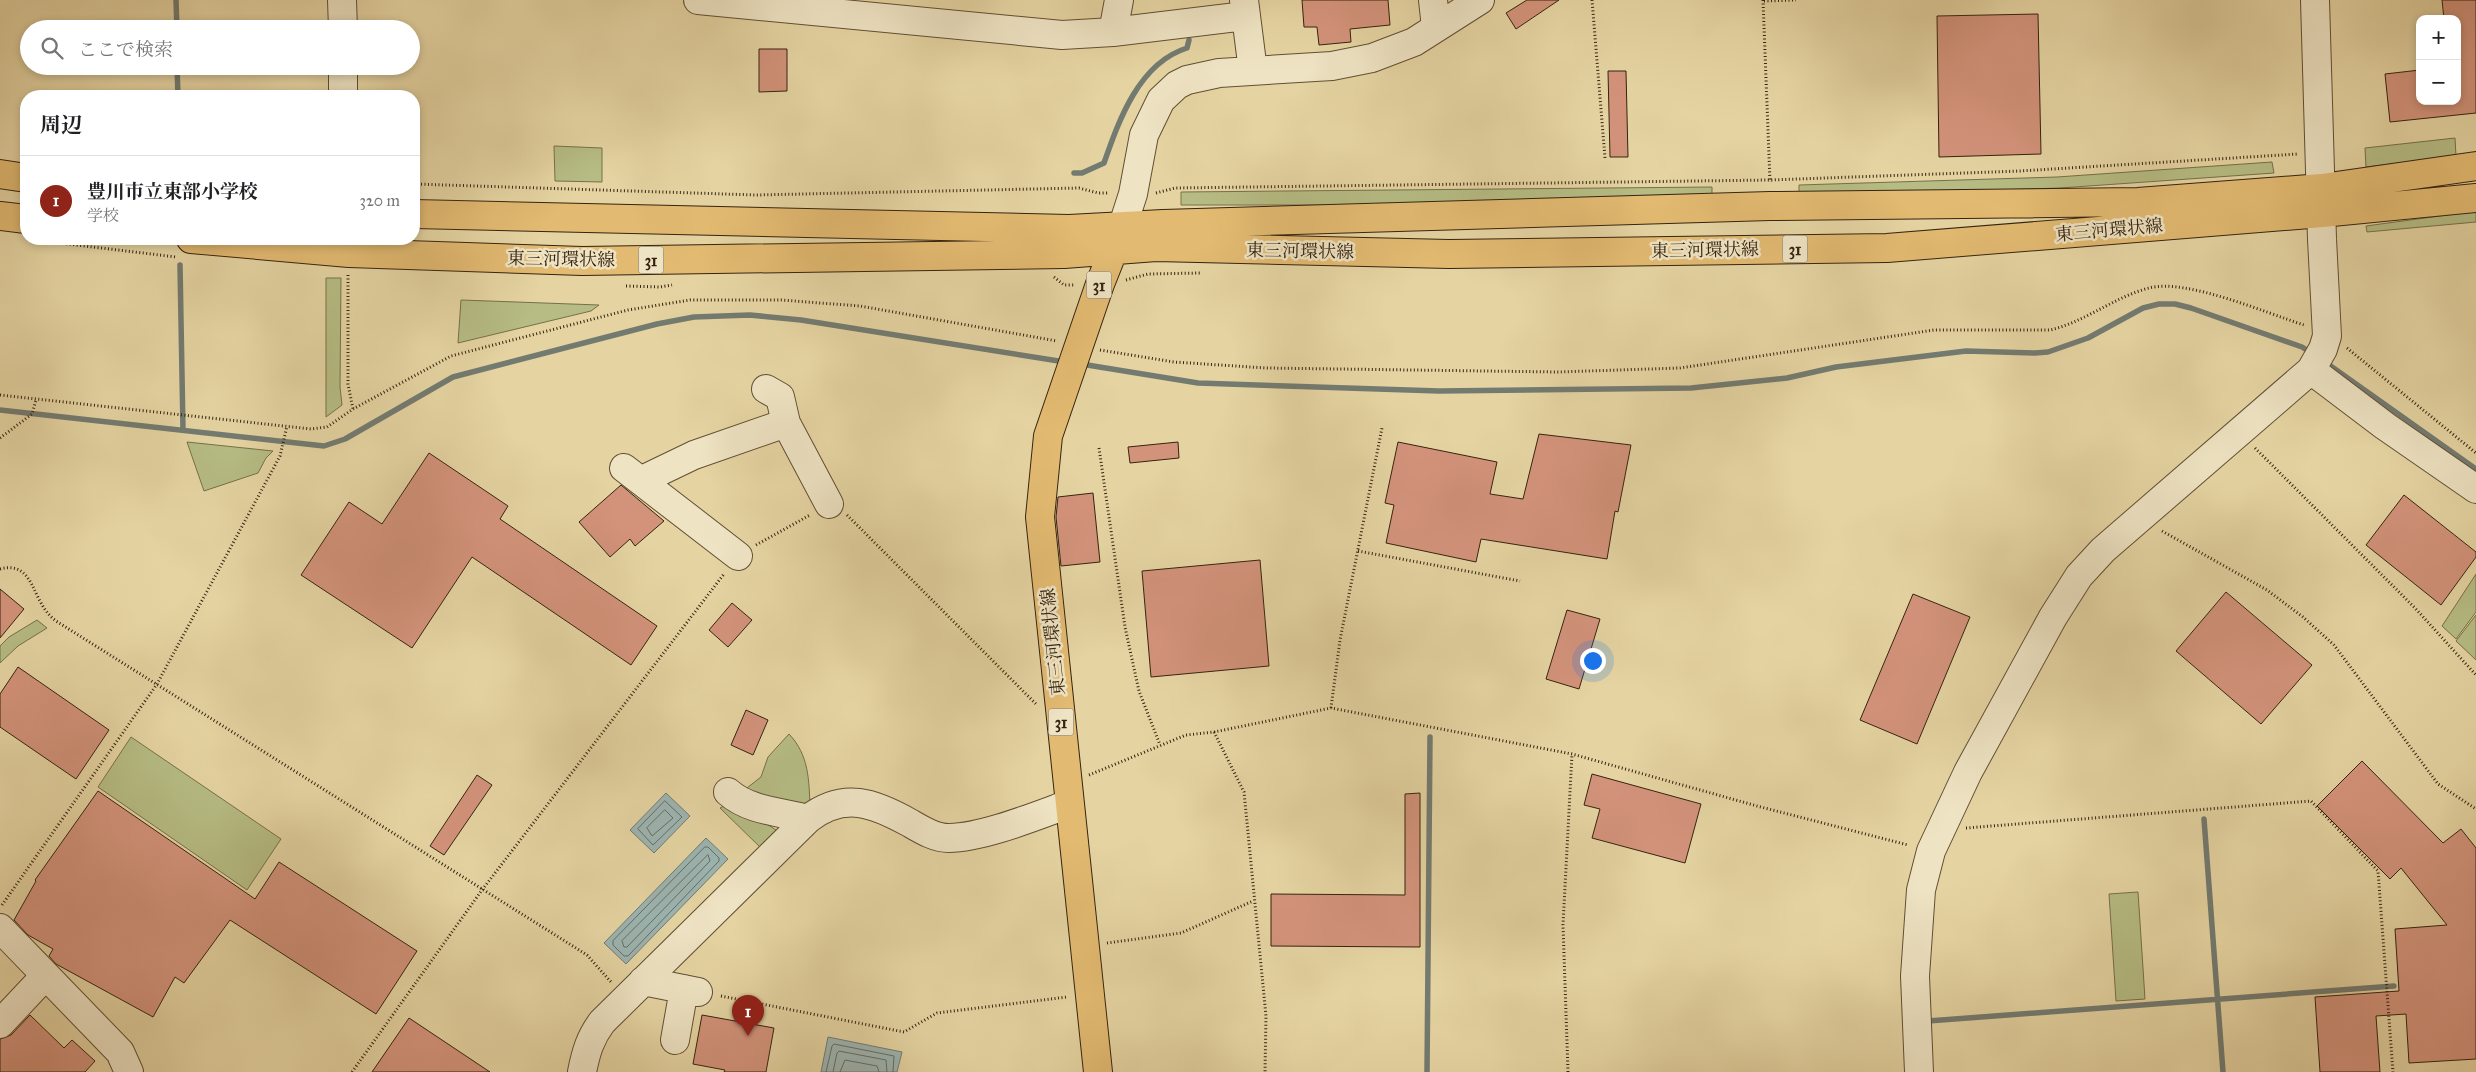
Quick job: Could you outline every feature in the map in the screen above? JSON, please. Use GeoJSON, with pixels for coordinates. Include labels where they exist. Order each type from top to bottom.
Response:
{"type":"FeatureCollection","features":[{"type":"Feature","properties":{"kind":"main road","name":"東三河環状線"},"geometry":{"type":"LineString","coordinates":[[182,248],[592,260],[884,258],[1112,251],[1156,247],[1449,254],[1887,248],[2322,201],[2476,166]]}},
{"type":"Feature","properties":{"kind":"main road"},"geometry":{"type":"LineString","coordinates":[[0,174],[20,177]]}},
{"type":"Feature","properties":{"kind":"main road","name":"東三河環状線"},"geometry":{"type":"LineString","coordinates":[[420,214],[1059,229],[1770,193],[2138,202],[2476,198]]}},
{"type":"Feature","properties":{"kind":"main road"},"geometry":{"type":"LineString","coordinates":[[0,216],[20,218]]}},
{"type":"Feature","properties":{"kind":"main road","name":"東三河環状線"},"geometry":{"type":"LineString","coordinates":[[1098,1072],[1040,517],[1048,436],[1112,251],[1123,226]]}},
{"type":"Feature","properties":{"kind":"street"},"geometry":{"type":"LineString","coordinates":[[342,0],[343,20]]}},
{"type":"Feature","properties":{"kind":"street"},"geometry":{"type":"LineString","coordinates":[[698,0],[1062,35],[1113,32],[1245,8],[1253,71]]}},
{"type":"Feature","properties":{"kind":"street"},"geometry":{"type":"LineString","coordinates":[[1113,32],[1119,0]]}},
{"type":"Feature","properties":{"kind":"street"},"geometry":{"type":"LineString","coordinates":[[1433,0],[1436,28]]}},
{"type":"Feature","properties":{"kind":"street"},"geometry":{"type":"LineString","coordinates":[[1123,226],[1133,194],[1144,135],[1154,111],[1168,92],[1187,80],[1198,77],[1332,66],[1372,58],[1414,42],[1480,0]]}},
{"type":"Feature","properties":{"kind":"street"},"geometry":{"type":"LineString","coordinates":[[2315,0],[2322,201],[2320,352],[2384,426],[2476,489]]}},
{"type":"Feature","properties":{"kind":"street"},"geometry":{"type":"LineString","coordinates":[[343,75],[343,90]]}},
{"type":"Feature","properties":{"kind":"street"},"geometry":{"type":"LineString","coordinates":[[1919,1072],[1915,976],[1921,890],[1935,840],[1968,772],[2079,576],[2103,550],[2239,432],[2320,352]]}},
{"type":"Feature","properties":{"kind":"street"},"geometry":{"type":"LineString","coordinates":[[766,389],[780,397],[786,423],[829,504]]}},
{"type":"Feature","properties":{"kind":"street"},"geometry":{"type":"LineString","coordinates":[[738,556],[633,474],[786,423]]}},
{"type":"Feature","properties":{"kind":"street"},"geometry":{"type":"LineString","coordinates":[[728,792],[735,798],[757,807],[808,819]]}},
{"type":"Feature","properties":{"kind":"street"},"geometry":{"type":"LineString","coordinates":[[582,1072],[586,1049],[592,1035],[634,989],[808,819],[823,808],[836,804],[862,803],[890,812],[927,833],[947,838],[972,835],[1068,794]]}},
{"type":"Feature","properties":{"kind":"street"},"geometry":{"type":"LineString","coordinates":[[0,928],[120,1052],[129,1072]]}},
{"type":"Feature","properties":{"kind":"street"},"geometry":{"type":"LineString","coordinates":[[0,1024],[45,976]]}},
{"type":"Feature","properties":{"kind":"street"},"geometry":{"type":"LineString","coordinates":[[634,989],[691,991],[675,1040]]}},
{"type":"Feature","properties":{"kind":"path"},"geometry":{"type":"LineString","coordinates":[[1592,0],[1605,158]]}},
{"type":"Feature","properties":{"kind":"path"},"geometry":{"type":"LineString","coordinates":[[1770,193],[1763,0],[1796,0]]}},
{"type":"Feature","properties":{"kind":"path"},"geometry":{"type":"LineString","coordinates":[[420,184],[756,195],[1079,188],[1098,193],[1133,194],[1155,193],[1175,188],[1770,193],[2020,171],[2295,154],[2321,160]]}},
{"type":"Feature","properties":{"kind":"path"},"geometry":{"type":"LineString","coordinates":[[131,245],[182,248]]}},
{"type":"Feature","properties":{"kind":"path"},"geometry":{"type":"LineString","coordinates":[[348,253],[348,384],[353,409]]}},
{"type":"Feature","properties":{"kind":"path"},"geometry":{"type":"LineString","coordinates":[[0,395],[36,401],[287,427],[310,429],[327,427],[353,409],[451,356],[628,310],[690,300],[781,300],[860,306],[1074,361],[1174,362],[1266,368],[1558,372],[1680,368],[1934,330],[2050,330],[2066,326],[2136,292],[2163,285],[2193,289],[2313,328],[2320,352],[2348,348],[2474,447],[2476,453]]}},
{"type":"Feature","properties":{"kind":"path"},"geometry":{"type":"LineString","coordinates":[[0,438],[32,414],[36,401]]}},
{"type":"Feature","properties":{"kind":"path"},"geometry":{"type":"LineString","coordinates":[[0,908],[157,684],[281,454],[287,427]]}},
{"type":"Feature","properties":{"kind":"path"},"geometry":{"type":"LineString","coordinates":[[1331,708],[1340,640],[1382,428]]}},
{"type":"Feature","properties":{"kind":"path"},"geometry":{"type":"LineString","coordinates":[[2239,432],[2415,608],[2476,675]]}},
{"type":"Feature","properties":{"kind":"path"},"geometry":{"type":"LineString","coordinates":[[1099,448],[1125,627],[1139,691],[1160,745]]}},
{"type":"Feature","properties":{"kind":"path"},"geometry":{"type":"LineString","coordinates":[[352,1072],[482,890],[738,556],[829,504],[840,508],[1043,711],[1060,715]]}},
{"type":"Feature","properties":{"kind":"path"},"geometry":{"type":"LineString","coordinates":[[2140,519],[2195,548],[2267,590],[2303,617],[2334,645],[2438,784],[2476,809]]}},
{"type":"Feature","properties":{"kind":"path"},"geometry":{"type":"LineString","coordinates":[[1358,550],[1520,581]]}},
{"type":"Feature","properties":{"kind":"path"},"geometry":{"type":"LineString","coordinates":[[0,568],[10,566],[21,570],[29,578],[38,600],[47,615],[587,955],[634,989]]}},
{"type":"Feature","properties":{"kind":"path"},"geometry":{"type":"LineString","coordinates":[[1068,794],[1160,745],[1186,735],[1214,732],[1331,708],[1572,754],[1757,806],[1935,840],[2310,801],[2378,871],[2393,1072]]}},
{"type":"Feature","properties":{"kind":"path"},"geometry":{"type":"LineString","coordinates":[[1214,732],[1244,792],[1266,1016],[1265,1072]]}},
{"type":"Feature","properties":{"kind":"path"},"geometry":{"type":"LineString","coordinates":[[1568,1072],[1563,926],[1572,754]]}},
{"type":"Feature","properties":{"kind":"path"},"geometry":{"type":"LineString","coordinates":[[1084,949],[1102,944],[1180,933],[1254,901]]}},
{"type":"Feature","properties":{"kind":"path"},"geometry":{"type":"LineString","coordinates":[[691,991],[904,1032],[937,1013],[1090,994]]}},
{"type":"Feature","properties":{"kind":"green space"},"geometry":{"type":"Polygon","coordinates":[[[2455,138],[2456,156],[2366,167],[2365,148],[2455,138]]]}},
{"type":"Feature","properties":{"kind":"green space"},"geometry":{"type":"Polygon","coordinates":[[[554,146],[602,148],[602,182],[555,181],[554,146]]]}},
{"type":"Feature","properties":{"kind":"green space"},"geometry":{"type":"Polygon","coordinates":[[[2272,162],[2274,173],[2060,188],[1799,196],[1799,185],[2057,177],[2272,162]]]}},
{"type":"Feature","properties":{"kind":"green space"},"geometry":{"type":"Polygon","coordinates":[[[1712,187],[1712,198],[1477,205],[1181,205],[1181,192],[1712,187]]]}},
{"type":"Feature","properties":{"kind":"green space"},"geometry":{"type":"Polygon","coordinates":[[[2476,211],[2476,222],[2367,232],[2366,226],[2476,211]]]}},
{"type":"Feature","properties":{"kind":"green space"},"geometry":{"type":"Polygon","coordinates":[[[326,278],[341,278],[340,387],[342,405],[326,417],[326,278]]]}},
{"type":"Feature","properties":{"kind":"green space"},"geometry":{"type":"Polygon","coordinates":[[[461,300],[599,305],[591,311],[458,343],[461,300]]]}},
{"type":"Feature","properties":{"kind":"green space"},"geometry":{"type":"Polygon","coordinates":[[[187,442],[273,451],[266,458],[258,473],[204,491],[187,442]]]}},
{"type":"Feature","properties":{"kind":"green space"},"geometry":{"type":"Polygon","coordinates":[[[2476,574],[2476,612],[2456,639],[2442,626],[2476,574]]]}},
{"type":"Feature","properties":{"kind":"green space"},"geometry":{"type":"Polygon","coordinates":[[[2476,615],[2476,660],[2456,641],[2476,615]]]}},
{"type":"Feature","properties":{"kind":"green space"},"geometry":{"type":"Polygon","coordinates":[[[37,620],[47,628],[18,646],[0,663],[0,646],[9,637],[37,620]]]}},
{"type":"Feature","properties":{"kind":"green space"},"geometry":{"type":"Polygon","coordinates":[[[789,734],[801,750],[807,768],[810,807],[743,791],[761,777],[768,757],[789,734]]]}},
{"type":"Feature","properties":{"kind":"green space"},"geometry":{"type":"Polygon","coordinates":[[[131,737],[281,839],[247,890],[98,787],[131,737]]]}},
{"type":"Feature","properties":{"kind":"green space"},"geometry":{"type":"Polygon","coordinates":[[[728,804],[749,813],[781,833],[763,850],[720,808],[728,804]]]}},
{"type":"Feature","properties":{"kind":"green space"},"geometry":{"type":"Polygon","coordinates":[[[2138,892],[2145,999],[2116,1001],[2109,894],[2138,892]]]}},
{"type":"Feature","properties":{"kind":"water"},"geometry":{"type":"Polygon","coordinates":[[[666,793],[690,816],[654,853],[630,830],[666,793]]]}},
{"type":"Feature","properties":{"kind":"water"},"geometry":{"type":"Polygon","coordinates":[[[706,838],[728,859],[626,964],[604,943],[706,838]]]}},
{"type":"Feature","properties":{"kind":"water"},"geometry":{"type":"Polygon","coordinates":[[[828,1037],[902,1052],[897,1072],[821,1072],[828,1037]]]}},
{"type":"Feature","properties":{"kind":"building"},"geometry":{"type":"Polygon","coordinates":[[[1302,0],[1388,0],[1390,25],[1350,29],[1351,42],[1319,45],[1317,27],[1304,27],[1302,0]]]}},
{"type":"Feature","properties":{"kind":"building"},"geometry":{"type":"Polygon","coordinates":[[[1527,0],[1559,0],[1516,29],[1506,13],[1527,0]]]}},
{"type":"Feature","properties":{"kind":"building"},"geometry":{"type":"Polygon","coordinates":[[[2442,0],[2476,0],[2476,113],[2390,122],[2385,74],[2416,70],[2416,105],[2461,105],[2461,15],[2444,15],[2442,0]]]}},
{"type":"Feature","properties":{"kind":"building"},"geometry":{"type":"Polygon","coordinates":[[[2038,14],[2041,154],[1939,157],[1937,16],[2038,14]]]}},
{"type":"Feature","properties":{"kind":"building"},"geometry":{"type":"Polygon","coordinates":[[[759,49],[787,49],[787,91],[759,92],[759,49]]]}},
{"type":"Feature","properties":{"kind":"building"},"geometry":{"type":"Polygon","coordinates":[[[1608,71],[1626,71],[1628,157],[1610,157],[1608,71]]]}},
{"type":"Feature","properties":{"kind":"building"},"geometry":{"type":"Polygon","coordinates":[[[1539,434],[1631,445],[1618,512],[1615,511],[1607,559],[1481,539],[1476,562],[1386,543],[1394,505],[1385,503],[1398,442],[1497,462],[1490,494],[1523,499],[1539,434]]]}},
{"type":"Feature","properties":{"kind":"building"},"geometry":{"type":"Polygon","coordinates":[[[1178,442],[1179,458],[1130,463],[1128,447],[1178,442]]]}},
{"type":"Feature","properties":{"kind":"building"},"geometry":{"type":"Polygon","coordinates":[[[429,453],[508,506],[500,519],[657,626],[631,665],[472,557],[412,648],[301,575],[349,502],[382,524],[429,453]]]}},
{"type":"Feature","properties":{"kind":"building"},"geometry":{"type":"Polygon","coordinates":[[[621,485],[664,521],[635,546],[630,539],[610,557],[579,522],[621,485]]]}},
{"type":"Feature","properties":{"kind":"building"},"geometry":{"type":"Polygon","coordinates":[[[1093,493],[1100,562],[1061,566],[1056,517],[1058,497],[1093,493]]]}},
{"type":"Feature","properties":{"kind":"building"},"geometry":{"type":"Polygon","coordinates":[[[2404,495],[2476,552],[2476,557],[2441,605],[2366,545],[2404,495]]]}},
{"type":"Feature","properties":{"kind":"building"},"geometry":{"type":"Polygon","coordinates":[[[1260,560],[1269,666],[1151,677],[1142,571],[1260,560]]]}},
{"type":"Feature","properties":{"kind":"building"},"geometry":{"type":"Polygon","coordinates":[[[0,589],[24,609],[0,638],[0,589]]]}},
{"type":"Feature","properties":{"kind":"building"},"geometry":{"type":"Polygon","coordinates":[[[2226,592],[2312,665],[2261,724],[2176,651],[2226,592]]]}},
{"type":"Feature","properties":{"kind":"building"},"geometry":{"type":"Polygon","coordinates":[[[1913,594],[1970,617],[1917,744],[1860,720],[1913,594]]]}},
{"type":"Feature","properties":{"kind":"building"},"geometry":{"type":"Polygon","coordinates":[[[732,603],[752,620],[728,647],[709,630],[732,603]]]}},
{"type":"Feature","properties":{"kind":"building"},"geometry":{"type":"Polygon","coordinates":[[[1567,610],[1600,619],[1579,689],[1546,679],[1567,610]]]}},
{"type":"Feature","properties":{"kind":"building"},"geometry":{"type":"Polygon","coordinates":[[[18,667],[109,730],[76,779],[0,727],[0,694],[18,667]]]}},
{"type":"Feature","properties":{"kind":"building"},"geometry":{"type":"Polygon","coordinates":[[[746,710],[768,720],[753,755],[731,745],[746,710]]]}},
{"type":"Feature","properties":{"kind":"building"},"geometry":{"type":"Polygon","coordinates":[[[2362,761],[2443,843],[2461,829],[2476,848],[2476,1059],[2409,1063],[2406,1014],[2376,1016],[2380,1072],[2320,1072],[2315,997],[2399,991],[2395,929],[2447,925],[2401,868],[2390,879],[2317,806],[2362,761]]]}},
{"type":"Feature","properties":{"kind":"building"},"geometry":{"type":"Polygon","coordinates":[[[1592,774],[1701,804],[1685,863],[1592,838],[1600,809],[1584,805],[1592,774]]]}},
{"type":"Feature","properties":{"kind":"building"},"geometry":{"type":"Polygon","coordinates":[[[477,775],[492,785],[444,855],[430,846],[477,775]]]}},
{"type":"Feature","properties":{"kind":"building"},"geometry":{"type":"Polygon","coordinates":[[[98,791],[255,899],[279,862],[417,951],[376,1014],[230,920],[184,983],[175,977],[153,1017],[56,964],[49,956],[53,949],[28,935],[14,920],[35,880],[98,791]]]}},
{"type":"Feature","properties":{"kind":"building"},"geometry":{"type":"Polygon","coordinates":[[[1420,793],[1420,947],[1271,946],[1271,894],[1405,895],[1405,794],[1420,793]]]}},
{"type":"Feature","properties":{"kind":"building"},"geometry":{"type":"Polygon","coordinates":[[[30,1015],[64,1048],[72,1040],[95,1061],[85,1072],[0,1072],[0,1039],[11,1035],[30,1015]]]}},
{"type":"Feature","properties":{"kind":"building"},"geometry":{"type":"Polygon","coordinates":[[[702,1015],[774,1028],[766,1072],[724,1072],[725,1070],[693,1064],[702,1015]]]}},
{"type":"Feature","properties":{"kind":"building"},"geometry":{"type":"Polygon","coordinates":[[[409,1018],[490,1072],[372,1072],[409,1018]]]}},
{"type":"Feature","properties":{"kind":"waterway"},"geometry":{"type":"LineString","coordinates":[[176,0],[177,20]]}},
{"type":"Feature","properties":{"kind":"waterway"},"geometry":{"type":"LineString","coordinates":[[1074,173],[1082,173],[1104,163],[1124,112],[1133,95],[1156,66],[1170,55],[1187,48],[1189,40]]}},
{"type":"Feature","properties":{"kind":"waterway"},"geometry":{"type":"LineString","coordinates":[[177,75],[178,90]]}},
{"type":"Feature","properties":{"kind":"waterway"},"geometry":{"type":"LineString","coordinates":[[180,265],[183,430]]}},
{"type":"Feature","properties":{"kind":"waterway"},"geometry":{"type":"LineString","coordinates":[[1081,364],[1198,383],[1439,391],[1691,388],[1787,378],[1836,367],[1966,351],[2048,352],[2088,338],[2143,308],[2159,304],[2175,304],[2191,308],[2302,347],[2313,354]]}},
{"type":"Feature","properties":{"kind":"waterway"},"geometry":{"type":"LineString","coordinates":[[0,410],[324,446],[345,439],[453,377],[657,324],[694,317],[750,315],[801,320],[1065,362]]}},
{"type":"Feature","properties":{"kind":"waterway"},"geometry":{"type":"LineString","coordinates":[[2325,362],[2476,469]]}},
{"type":"Feature","properties":{"kind":"waterway"},"geometry":{"type":"LineString","coordinates":[[1427,1072],[1430,737]]}},
{"type":"Feature","properties":{"kind":"waterway"},"geometry":{"type":"LineString","coordinates":[[2204,819],[2223,1072]]}},
{"type":"Feature","properties":{"kind":"waterway"},"geometry":{"type":"LineString","coordinates":[[1928,1015],[1928,1021],[2394,986]]}},
{"type":"Feature","properties":{"kind":"place","name":"豊川市立東部小学校"},"geometry":{"type":"Point","coordinates":[748,1036]}}]}
